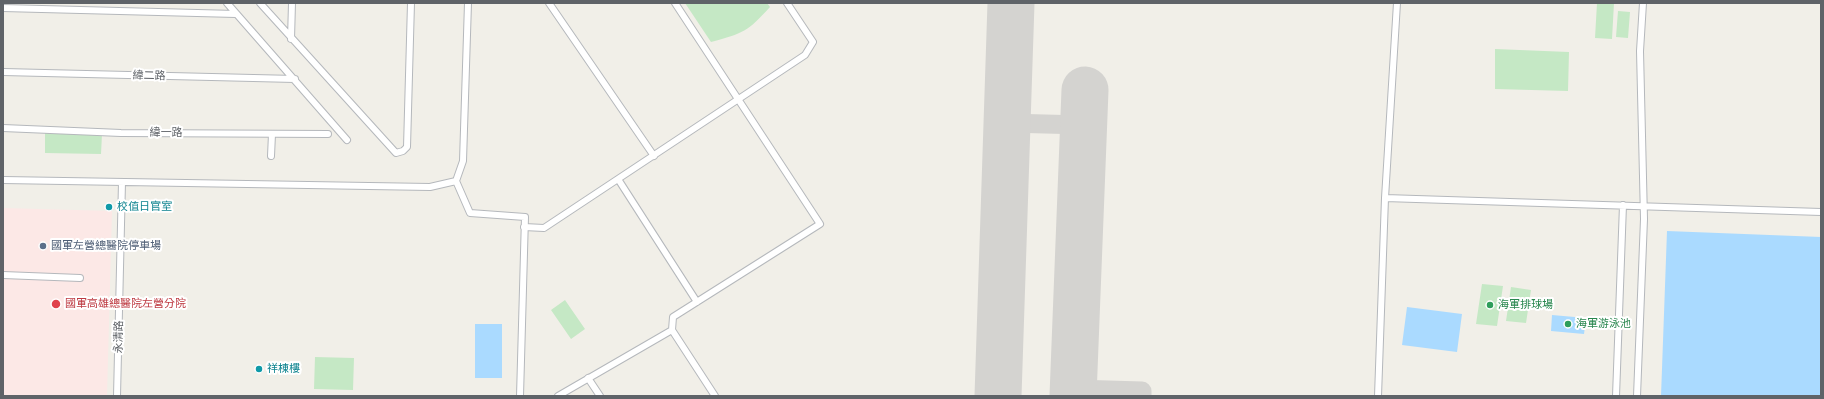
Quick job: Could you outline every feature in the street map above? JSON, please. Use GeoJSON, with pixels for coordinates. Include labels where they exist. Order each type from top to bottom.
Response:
{"type":"FeatureCollection","features":[{"type":"Feature","properties":{"kind":"street"},"geometry":{"type":"LineString","coordinates":[[227,3],[347,140]]}},
{"type":"Feature","properties":{"kind":"street"},"geometry":{"type":"LineString","coordinates":[[260,3],[291,39],[396,153],[403,151],[406,147],[407,140],[411,3]]}},
{"type":"Feature","properties":{"kind":"street"},"geometry":{"type":"LineString","coordinates":[[291,39],[292,3]]}},
{"type":"Feature","properties":{"kind":"street"},"geometry":{"type":"LineString","coordinates":[[468,3],[463,161],[456,181],[470,213],[525,218],[520,396]]}},
{"type":"Feature","properties":{"kind":"street"},"geometry":{"type":"LineString","coordinates":[[550,3],[654,156]]}},
{"type":"Feature","properties":{"kind":"street"},"geometry":{"type":"LineString","coordinates":[[675,3],[820,224],[673,317],[672,330],[715,396]]}},
{"type":"Feature","properties":{"kind":"street"},"geometry":{"type":"LineString","coordinates":[[524,227],[544,228],[805,55],[813,42],[787,3]]}},
{"type":"Feature","properties":{"kind":"street"},"geometry":{"type":"LineString","coordinates":[[1378,396],[1385,198],[1397,3]]}},
{"type":"Feature","properties":{"kind":"street"},"geometry":{"type":"LineString","coordinates":[[1637,396],[1644,205],[1640,51],[1643,3]]}},
{"type":"Feature","properties":{"kind":"street"},"geometry":{"type":"LineString","coordinates":[[3,8],[236,14]]}},
{"type":"Feature","properties":{"kind":"street","name":"緯二路"},"geometry":{"type":"LineString","coordinates":[[3,72],[295,79]]}},
{"type":"Feature","properties":{"kind":"street","name":"緯一路"},"geometry":{"type":"LineString","coordinates":[[3,128],[121,133],[328,134]]}},
{"type":"Feature","properties":{"kind":"street"},"geometry":{"type":"LineString","coordinates":[[271,156],[272,134]]}},
{"type":"Feature","properties":{"kind":"street"},"geometry":{"type":"LineString","coordinates":[[618,179],[697,302]]}},
{"type":"Feature","properties":{"kind":"street"},"geometry":{"type":"LineString","coordinates":[[3,180],[430,187],[456,181]]}},
{"type":"Feature","properties":{"kind":"street","name":"永清路"},"geometry":{"type":"LineString","coordinates":[[118,396],[122,182]]}},
{"type":"Feature","properties":{"kind":"street"},"geometry":{"type":"LineString","coordinates":[[1385,198],[1644,205],[1821,212]]}},
{"type":"Feature","properties":{"kind":"street"},"geometry":{"type":"LineString","coordinates":[[1616,396],[1623,205]]}},
{"type":"Feature","properties":{"kind":"street"},"geometry":{"type":"LineString","coordinates":[[3,275],[80,278]]}},
{"type":"Feature","properties":{"kind":"street"},"geometry":{"type":"LineString","coordinates":[[558,396],[672,330]]}},
{"type":"Feature","properties":{"kind":"street"},"geometry":{"type":"LineString","coordinates":[[588,378],[600,396]]}},
{"type":"Feature","properties":{"kind":"shaded area","name":"國軍高雄總醫院左營分院"},"geometry":{"type":"Polygon","coordinates":[[[3,208],[112,211],[107,396],[3,396],[3,208]]]}},
{"type":"Feature","properties":{"kind":"green space"},"geometry":{"type":"Polygon","coordinates":[[[685,3],[767,3],[770,7],[750,27],[738,34],[711,42],[685,3]]]}},
{"type":"Feature","properties":{"kind":"green space"},"geometry":{"type":"Polygon","coordinates":[[[1597,3],[1614,3],[1612,39],[1595,38],[1597,3]]]}},
{"type":"Feature","properties":{"kind":"green space"},"geometry":{"type":"Polygon","coordinates":[[[1618,11],[1630,12],[1628,38],[1616,37],[1618,11]]]}},
{"type":"Feature","properties":{"kind":"green space"},"geometry":{"type":"Polygon","coordinates":[[[1495,49],[1569,52],[1568,91],[1495,89],[1495,49]]]}},
{"type":"Feature","properties":{"kind":"green space"},"geometry":{"type":"Polygon","coordinates":[[[45,133],[102,134],[101,154],[45,153],[45,133]]]}},
{"type":"Feature","properties":{"kind":"green space","name":"海軍排球場"},"geometry":{"type":"Polygon","coordinates":[[[1482,284],[1503,286],[1497,326],[1476,324],[1482,284]]]}},
{"type":"Feature","properties":{"kind":"green space"},"geometry":{"type":"Polygon","coordinates":[[[1511,287],[1531,290],[1526,323],[1506,321],[1511,287]]]}},
{"type":"Feature","properties":{"kind":"green space"},"geometry":{"type":"Polygon","coordinates":[[[565,300],[585,329],[571,339],[551,310],[565,300]]]}},
{"type":"Feature","properties":{"kind":"green space"},"geometry":{"type":"Polygon","coordinates":[[[315,357],[354,358],[353,390],[314,389],[315,357]]]}},
{"type":"Feature","properties":{"kind":"water"},"geometry":{"type":"Polygon","coordinates":[[[1667,231],[1821,237],[1821,396],[1661,396],[1667,231]]]}},
{"type":"Feature","properties":{"kind":"water"},"geometry":{"type":"Polygon","coordinates":[[[1407,307],[1462,314],[1457,352],[1402,345],[1407,307]]]}},
{"type":"Feature","properties":{"kind":"water","name":"海軍游泳池"},"geometry":{"type":"Polygon","coordinates":[[[1552,315],[1586,318],[1584,334],[1551,331],[1552,315]]]}},
{"type":"Feature","properties":{"kind":"water"},"geometry":{"type":"Polygon","coordinates":[[[475,324],[502,324],[502,378],[475,378],[475,324]]]}},
{"type":"Feature","properties":{"kind":"taxiway"},"geometry":{"type":"LineString","coordinates":[[1007,123],[1083,125]]}},
{"type":"Feature","properties":{"kind":"taxiway"},"geometry":{"type":"LineString","coordinates":[[1074,389],[1142,391],[1142,396]]}},
{"type":"Feature","properties":{"kind":"runway"},"geometry":{"type":"LineString","coordinates":[[998,396],[1011,3]]}},
{"type":"Feature","properties":{"kind":"runway"},"geometry":{"type":"LineString","coordinates":[[1073,396],[1085,90]]}},
{"type":"Feature","properties":{"kind":"place","name":"校值日官室"},"geometry":{"type":"Point","coordinates":[109,207]}},
{"type":"Feature","properties":{"kind":"place","name":"國軍左營總醫院停車場"},"geometry":{"type":"Point","coordinates":[43,246]}},
{"type":"Feature","properties":{"kind":"place","name":"國軍高雄總醫院左營分院"},"geometry":{"type":"Point","coordinates":[56,304]}},
{"type":"Feature","properties":{"kind":"place","name":"海軍排球場"},"geometry":{"type":"Point","coordinates":[1490,305]}},
{"type":"Feature","properties":{"kind":"place","name":"海軍游泳池"},"geometry":{"type":"Point","coordinates":[1568,324]}},
{"type":"Feature","properties":{"kind":"place","name":"祥棟樓"},"geometry":{"type":"Point","coordinates":[259,369]}}]}
